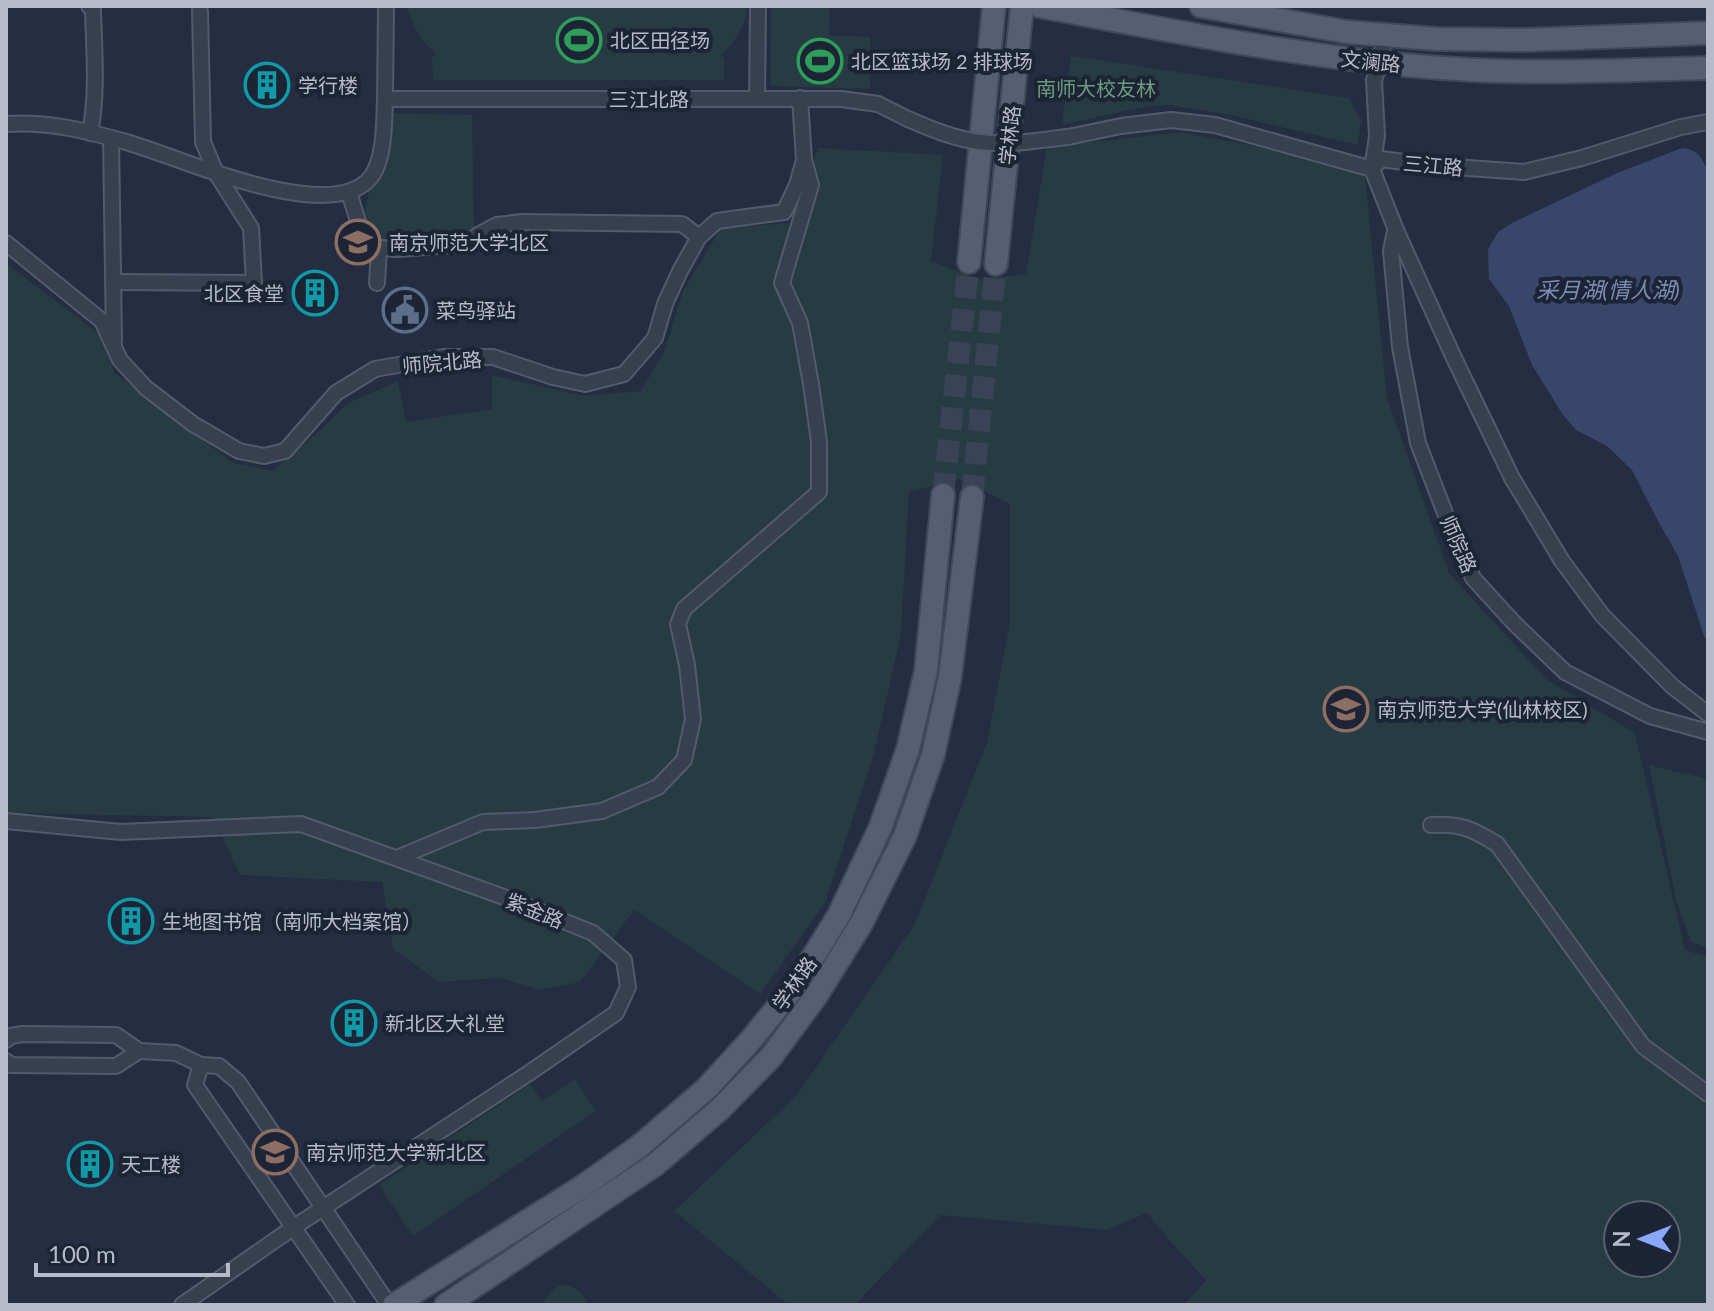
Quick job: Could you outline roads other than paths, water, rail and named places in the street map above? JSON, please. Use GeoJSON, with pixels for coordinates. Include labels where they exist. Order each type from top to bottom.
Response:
{"type":"FeatureCollection","features":[{"type":"Feature","properties":{"kind":"main road","name":"学林路"},"geometry":{"type":"LineString","coordinates":[[969,262],[994,6]]}},
{"type":"Feature","properties":{"kind":"main road","name":"学林路"},"geometry":{"type":"LineString","coordinates":[[996,264],[1022,6]]}},
{"type":"Feature","properties":{"kind":"main road","name":"文澜路"},"geometry":{"type":"LineString","coordinates":[[1039,6],[1281,51],[1380,63],[1522,72],[1708,68]]}},
{"type":"Feature","properties":{"kind":"main road","name":"文澜路"},"geometry":{"type":"LineString","coordinates":[[1201,6],[1347,32],[1437,39],[1526,40],[1708,33]]}},
{"type":"Feature","properties":{"kind":"main road","name":"学林路"},"geometry":{"type":"LineString","coordinates":[[392,1305],[582,1187],[641,1145],[707,1088],[795,986],[839,915],[881,826],[908,749],[926,671],[943,495]]}},
{"type":"Feature","properties":{"kind":"main road","name":"学林路"},"geometry":{"type":"LineString","coordinates":[[446,1305],[656,1164],[720,1109],[771,1057],[816,996],[861,924],[905,836],[933,755],[950,677],[972,497]]}},
{"type":"Feature","properties":{"kind":"street"},"geometry":{"type":"LineString","coordinates":[[89,6],[93,9],[94,66],[90,133]]}},
{"type":"Feature","properties":{"kind":"street"},"geometry":{"type":"LineString","coordinates":[[6,124],[49,124],[111,138],[277,190],[315,194],[349,192],[371,177],[381,153],[386,6]]}},
{"type":"Feature","properties":{"kind":"street"},"geometry":{"type":"LineString","coordinates":[[757,99],[758,6]]}},
{"type":"Feature","properties":{"kind":"street"},"geometry":{"type":"LineString","coordinates":[[114,282],[254,283],[251,228],[216,173],[203,142],[200,11]]}},
{"type":"Feature","properties":{"kind":"street","name":"师院路"},"geometry":{"type":"LineString","coordinates":[[1385,34],[1374,80],[1377,136],[1372,169],[1454,358],[1512,478],[1562,561],[1602,615],[1672,686],[1708,714]]}},
{"type":"Feature","properties":{"kind":"street"},"geometry":{"type":"LineString","coordinates":[[397,858],[483,822],[535,820],[602,811],[658,787],[684,760],[693,719],[687,665],[678,624],[684,609],[819,492],[819,442],[811,384],[800,323],[782,283],[811,185],[804,160],[800,98]]}},
{"type":"Feature","properties":{"kind":"street","name":"三江北路"},"geometry":{"type":"LineString","coordinates":[[385,99],[841,99],[878,104],[936,131],[981,142]]}},
{"type":"Feature","properties":{"kind":"street","name":"三江路"},"geometry":{"type":"LineString","coordinates":[[981,142],[1009,143],[1068,137],[1171,120],[1215,125],[1372,169],[1381,159],[1524,172],[1708,122]]}},
{"type":"Feature","properties":{"kind":"street"},"geometry":{"type":"LineString","coordinates":[[111,138],[115,349]]}},
{"type":"Feature","properties":{"kind":"street"},"geometry":{"type":"LineString","coordinates":[[349,192],[363,238],[379,248],[467,244],[497,225],[522,222],[682,224],[699,237],[717,221],[784,212],[797,185],[804,160]]}},
{"type":"Feature","properties":{"kind":"street","name":"师院路"},"geometry":{"type":"LineString","coordinates":[[1396,230],[1391,251],[1400,347],[1418,443],[1473,578],[1565,672],[1650,716],[1708,732]]}},
{"type":"Feature","properties":{"kind":"street","name":"师院北路"},"geometry":{"type":"LineString","coordinates":[[6,243],[102,321],[120,360],[146,388],[193,424],[239,451],[264,456],[285,451],[336,393],[375,369],[443,357],[493,357],[585,384],[624,374],[655,338],[665,304],[699,237]]}},
{"type":"Feature","properties":{"kind":"street"},"geometry":{"type":"LineString","coordinates":[[377,283],[379,248]]}},
{"type":"Feature","properties":{"kind":"street","name":"紫金路"},"geometry":{"type":"LineString","coordinates":[[6,821],[121,832],[301,824],[512,900],[593,933],[624,960],[628,987],[616,1013],[182,1305]]}},
{"type":"Feature","properties":{"kind":"street"},"geometry":{"type":"LineString","coordinates":[[1431,825],[1471,828],[1497,844],[1643,1046],[1708,1094]]}},
{"type":"Feature","properties":{"kind":"street"},"geometry":{"type":"LineString","coordinates":[[6,1040],[23,1034],[116,1035],[139,1051],[176,1053],[201,1065],[219,1066],[238,1082],[392,1305]]}},
{"type":"Feature","properties":{"kind":"street"},"geometry":{"type":"LineString","coordinates":[[6,1061],[11,1065],[116,1066],[139,1051]]}},
{"type":"Feature","properties":{"kind":"street"},"geometry":{"type":"LineString","coordinates":[[201,1065],[195,1085],[347,1305]]}},
{"type":"Feature","properties":{"kind":"water","name":"采月湖(情人湖)"},"geometry":{"type":"Polygon","coordinates":[[[1682,148],[1696,152],[1708,171],[1708,643],[1678,556],[1632,470],[1607,446],[1576,430],[1563,415],[1532,365],[1509,306],[1489,279],[1488,249],[1498,232],[1617,173],[1682,148]]]}},
{"type":"Feature","properties":{"kind":"tunnel"},"geometry":{"type":"LineString","coordinates":[[943,495],[969,262]]}},
{"type":"Feature","properties":{"kind":"tunnel"},"geometry":{"type":"LineString","coordinates":[[972,497],[996,264]]}},
{"type":"Feature","properties":{"kind":"place","name":"北区田径场"},"geometry":{"type":"Point","coordinates":[579,40]}},
{"type":"Feature","properties":{"kind":"place","name":"北区篮球场 2 排球场"},"geometry":{"type":"Point","coordinates":[820,61]}},
{"type":"Feature","properties":{"kind":"place","name":"学行楼"},"geometry":{"type":"Point","coordinates":[267,85]}},
{"type":"Feature","properties":{"kind":"place","name":"南京师范大学北区"},"geometry":{"type":"Point","coordinates":[358,242]}},
{"type":"Feature","properties":{"kind":"place","name":"北区食堂"},"geometry":{"type":"Point","coordinates":[315,293]}},
{"type":"Feature","properties":{"kind":"place","name":"菜鸟驿站"},"geometry":{"type":"Point","coordinates":[405,310]}},
{"type":"Feature","properties":{"kind":"place","name":"南京师范大学(仙林校区)"},"geometry":{"type":"Point","coordinates":[1346,709]}},
{"type":"Feature","properties":{"kind":"place","name":"生地图书馆（南师大档案馆）"},"geometry":{"type":"Point","coordinates":[131,921]}},
{"type":"Feature","properties":{"kind":"place","name":"新北区大礼堂"},"geometry":{"type":"Point","coordinates":[354,1023]}},
{"type":"Feature","properties":{"kind":"place","name":"南京师范大学新北区"},"geometry":{"type":"Point","coordinates":[275,1152]}},
{"type":"Feature","properties":{"kind":"place","name":"天工楼"},"geometry":{"type":"Point","coordinates":[90,1164]}},
{"type":"Feature","properties":{"kind":"park label","name":"南师大校友林"},"geometry":{"type":"Point","coordinates":[1096,88]}}]}
